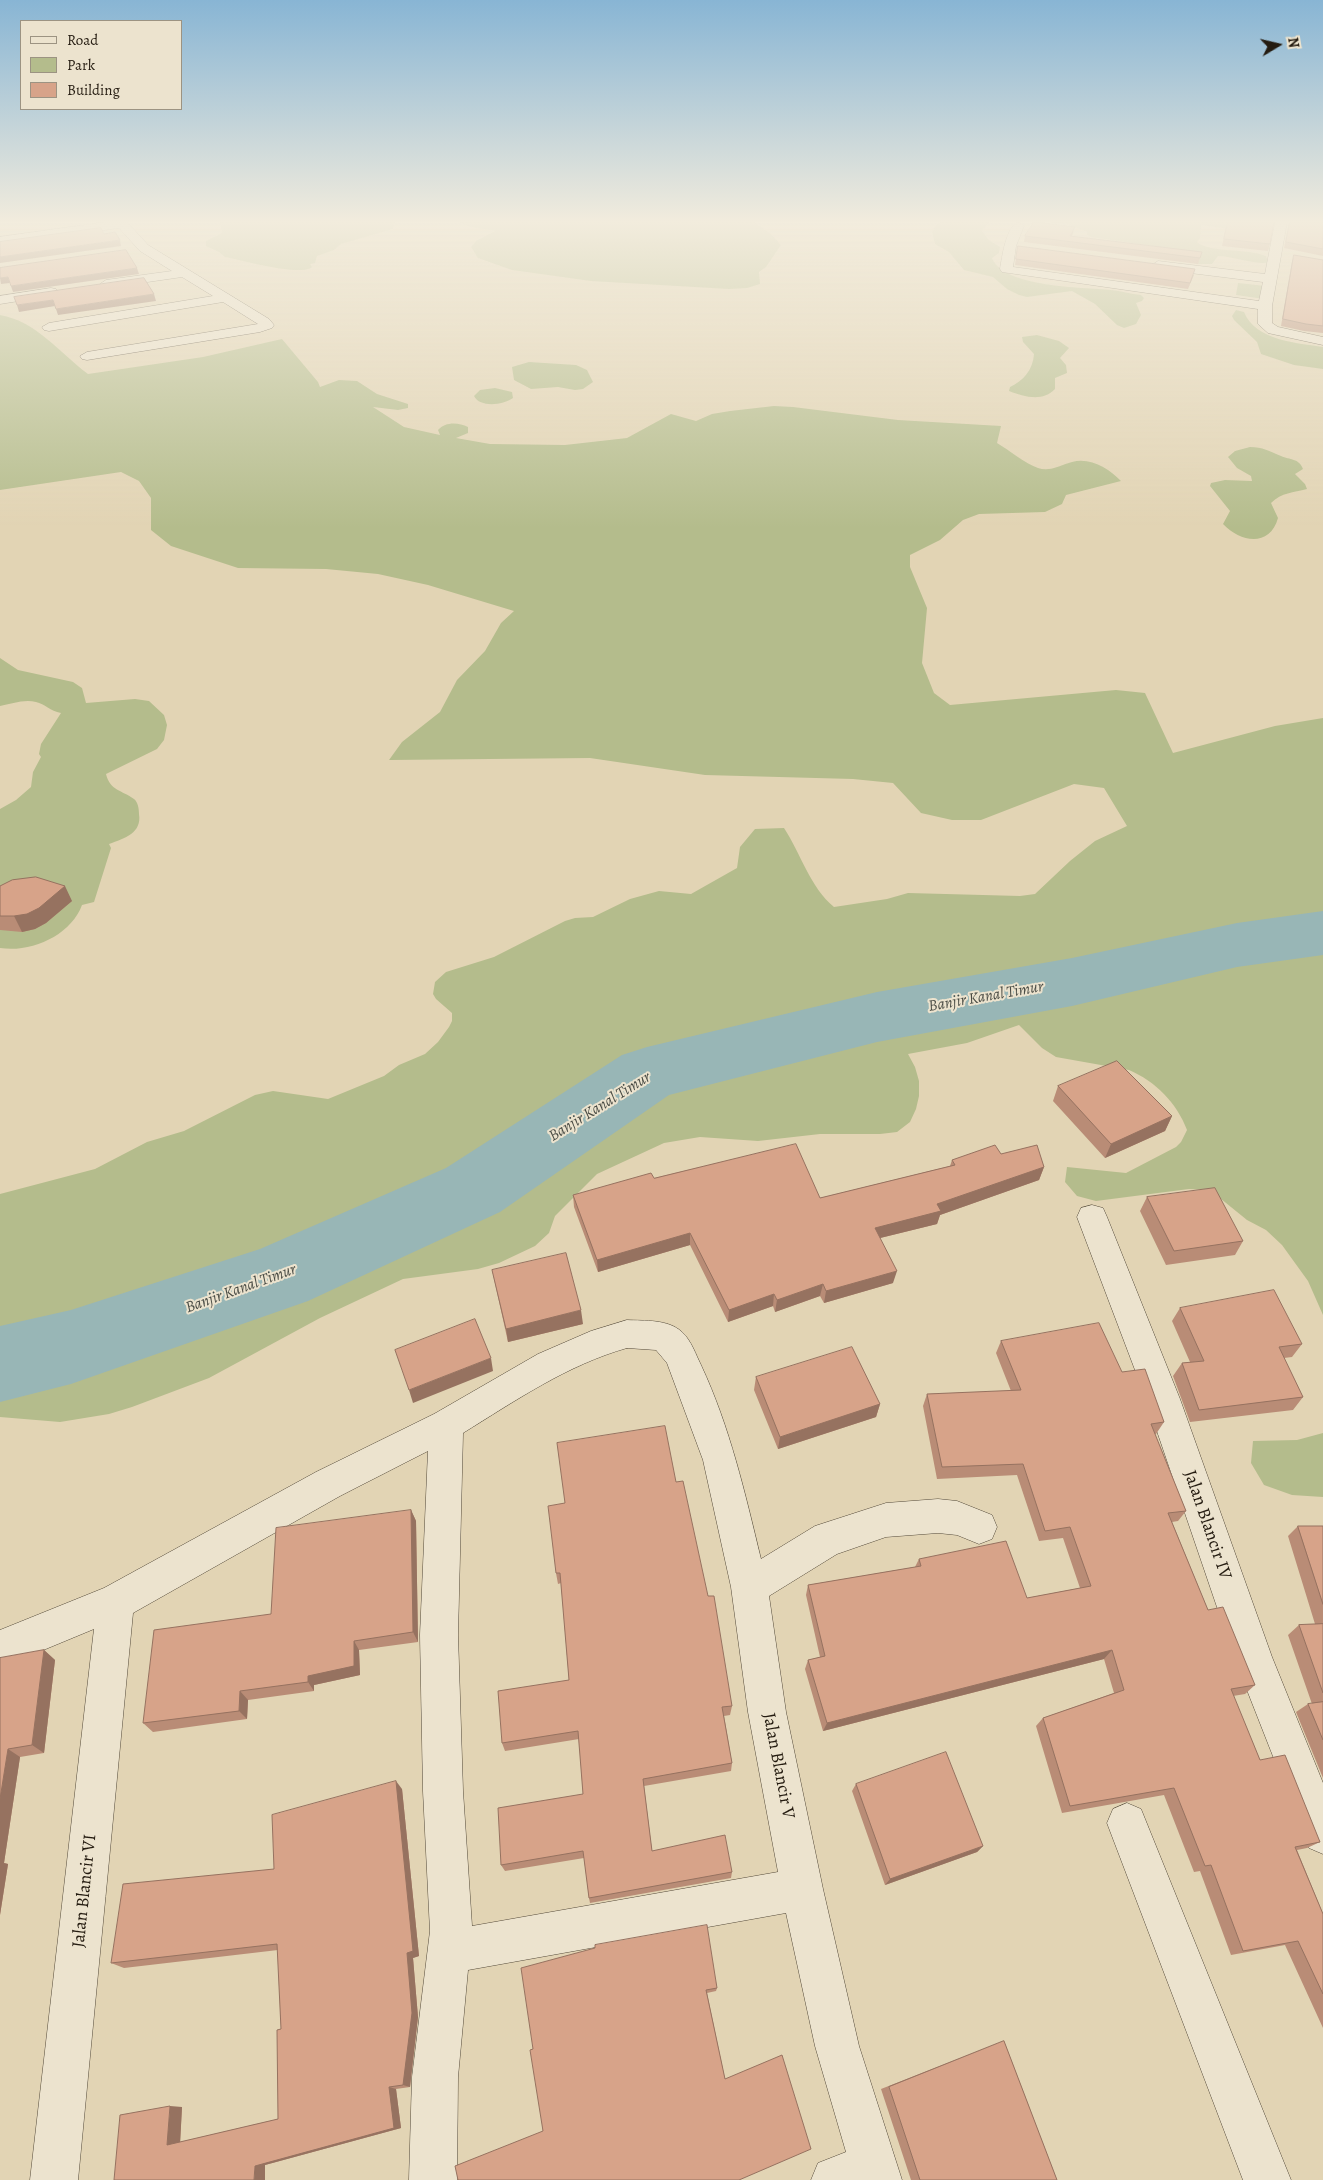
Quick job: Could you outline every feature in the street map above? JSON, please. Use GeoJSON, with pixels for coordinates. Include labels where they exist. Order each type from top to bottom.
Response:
{"type":"FeatureCollection","features":[{"type":"Feature","properties":{"kind":"street"},"geometry":{"type":"LineString","coordinates":[[49,327],[69,324]]}},
{"type":"Feature","properties":{"kind":"street"},"geometry":{"type":"LineString","coordinates":[[87,356],[260,328],[267,325],[266,324]]}},
{"type":"Feature","properties":{"kind":"street"},"geometry":{"type":"LineString","coordinates":[[1265,324],[1268,327],[1323,340]]}},
{"type":"Feature","properties":{"kind":"street","name":"Jalan Blancir IV"},"geometry":{"type":"LineString","coordinates":[[1092,1216],[1163,1399],[1253,1657],[1323,1834]]}},
{"type":"Feature","properties":{"kind":"street","name":"Jalan Blancir V"},"geometry":{"type":"LineString","coordinates":[[446,1425],[549,1364],[602,1341],[627,1334],[660,1336],[671,1342],[679,1353],[693,1384],[720,1460],[749,1587],[766,1712],[802,1889],[838,2046],[862,2175]]}},
{"type":"Feature","properties":{"kind":"street"},"geometry":{"type":"LineString","coordinates":[[0,1649],[116,1602],[328,1484],[446,1425],[440,1635],[442,1791],[451,1931],[435,2077],[433,2180]]}},
{"type":"Feature","properties":{"kind":"street"},"geometry":{"type":"LineString","coordinates":[[749,1587],[828,1539],[886,1520],[938,1516],[957,1518],[979,1527]]}},
{"type":"Feature","properties":{"kind":"street","name":"Jalan Blancir VI"},"geometry":{"type":"LineString","coordinates":[[54,2180],[116,1602]]}},
{"type":"Feature","properties":{"kind":"street"},"geometry":{"type":"LineString","coordinates":[[1127,1823],[1267,2180]]}},
{"type":"Feature","properties":{"kind":"street"},"geometry":{"type":"LineString","coordinates":[[451,1931],[455,1943],[466,1949],[802,1889]]}},
{"type":"Feature","properties":{"kind":"green space"},"geometry":{"type":"Polygon","coordinates":[[[0,324],[25,324],[47,339],[88,374],[203,357],[282,339],[318,382],[320,387],[339,380],[357,381],[377,394],[408,404],[408,408],[398,410],[373,407],[404,427],[440,435],[438,430],[444,425],[460,424],[468,427],[468,433],[456,438],[490,444],[565,445],[627,438],[671,414],[696,421],[712,414],[774,406],[898,420],[1001,426],[997,443],[1033,466],[1047,469],[1072,462],[1086,461],[1099,465],[1111,472],[1121,481],[1066,495],[1062,504],[1045,512],[979,514],[963,520],[940,540],[910,555],[910,567],[927,608],[922,663],[934,693],[950,705],[1116,690],[1145,693],[1173,753],[1275,726],[1323,718],[1323,1315],[1308,1281],[1282,1245],[1266,1230],[1247,1220],[1210,1190],[1189,1189],[1096,1201],[1077,1196],[1065,1182],[1067,1167],[1126,1173],[1176,1147],[1187,1130],[1171,1102],[1148,1080],[1129,1070],[1056,1057],[1042,1048],[1019,1025],[967,1043],[908,1054],[915,1067],[919,1081],[919,1096],[910,1122],[897,1132],[880,1134],[820,1134],[758,1141],[700,1137],[664,1143],[597,1174],[555,1216],[549,1233],[535,1246],[499,1263],[478,1269],[403,1279],[320,1318],[209,1378],[132,1407],[109,1414],[60,1422],[0,1417],[0,1194],[95,1169],[147,1142],[184,1131],[255,1095],[273,1091],[328,1099],[384,1076],[399,1065],[425,1054],[438,1042],[449,1027],[452,1021],[452,1013],[433,994],[435,982],[446,972],[494,957],[565,921],[575,918],[593,917],[630,899],[659,891],[691,894],[737,868],[740,847],[755,829],[784,828],[818,890],[834,907],[887,899],[908,893],[1020,896],[1035,894],[1070,861],[1095,841],[1127,826],[1104,788],[1074,784],[981,820],[952,820],[921,813],[893,783],[853,779],[705,775],[590,758],[389,760],[402,742],[440,712],[457,680],[485,651],[501,623],[514,611],[428,585],[378,574],[326,569],[238,568],[171,546],[151,530],[151,498],[139,481],[121,472],[0,490],[0,324]]]}},
{"type":"Feature","properties":{"kind":"green space"},"geometry":{"type":"Polygon","coordinates":[[[1116,324],[1136,324],[1124,328],[1116,324]]]}},
{"type":"Feature","properties":{"kind":"green space"},"geometry":{"type":"Polygon","coordinates":[[[1238,324],[1252,324],[1268,335],[1279,339],[1323,347],[1323,369],[1294,365],[1261,354],[1257,342],[1238,324]]]}},
{"type":"Feature","properties":{"kind":"green space"},"geometry":{"type":"Polygon","coordinates":[[[1037,335],[1059,341],[1069,348],[1060,358],[1066,365],[1067,373],[1055,378],[1055,389],[1045,396],[1033,397],[1009,391],[1010,387],[1019,382],[1032,365],[1034,354],[1023,342],[1022,337],[1037,335]]]}},
{"type":"Feature","properties":{"kind":"green space"},"geometry":{"type":"Polygon","coordinates":[[[529,362],[576,365],[587,370],[593,382],[583,389],[575,390],[558,387],[531,389],[514,380],[512,367],[529,362]]]}},
{"type":"Feature","properties":{"kind":"green space"},"geometry":{"type":"Polygon","coordinates":[[[495,388],[512,392],[513,398],[498,404],[486,404],[477,400],[474,396],[480,390],[495,388]]]}},
{"type":"Feature","properties":{"kind":"green space"},"geometry":{"type":"Polygon","coordinates":[[[1250,447],[1266,450],[1299,463],[1303,469],[1295,474],[1305,484],[1307,489],[1275,499],[1271,503],[1278,518],[1274,527],[1269,534],[1262,538],[1254,539],[1238,535],[1223,524],[1230,511],[1210,486],[1211,483],[1225,480],[1252,481],[1251,476],[1237,468],[1228,457],[1235,451],[1250,447]]]}},
{"type":"Feature","properties":{"kind":"green space"},"geometry":{"type":"Polygon","coordinates":[[[0,658],[18,670],[73,682],[82,688],[86,703],[135,699],[149,701],[164,715],[167,725],[164,740],[157,749],[106,774],[113,787],[135,800],[139,820],[138,826],[131,834],[109,844],[111,848],[94,902],[82,905],[77,916],[69,925],[49,940],[25,948],[12,949],[0,948],[0,809],[16,800],[31,787],[33,772],[41,757],[39,754],[41,744],[61,713],[31,701],[0,706],[0,658]]]}},
{"type":"Feature","properties":{"kind":"green space"},"geometry":{"type":"Polygon","coordinates":[[[1323,1433],[1323,1497],[1292,1495],[1264,1485],[1251,1463],[1253,1441],[1297,1440],[1323,1433]]]}},
{"type":"Feature","properties":{"kind":"building"},"geometry":{"type":"Polygon","coordinates":[[[1306,324],[1323,324],[1323,326],[1306,324]]]}},
{"type":"Feature","properties":{"kind":"building"},"geometry":{"type":"Polygon","coordinates":[[[36,877],[65,886],[39,908],[27,914],[0,916],[0,886],[12,880],[36,877]]]}},
{"type":"Feature","properties":{"kind":"building"},"geometry":{"type":"Polygon","coordinates":[[[1117,1061],[1172,1116],[1111,1144],[1058,1086],[1117,1061]]]}},
{"type":"Feature","properties":{"kind":"building"},"geometry":{"type":"Polygon","coordinates":[[[796,1144],[820,1198],[955,1165],[952,1160],[995,1145],[1001,1154],[1037,1145],[1044,1167],[937,1204],[941,1211],[875,1228],[897,1271],[826,1291],[823,1284],[777,1300],[774,1294],[729,1310],[690,1233],[597,1260],[573,1195],[651,1173],[654,1178],[796,1144]]]}},
{"type":"Feature","properties":{"kind":"building"},"geometry":{"type":"Polygon","coordinates":[[[1215,1188],[1243,1241],[1174,1251],[1147,1197],[1215,1188]]]}},
{"type":"Feature","properties":{"kind":"building"},"geometry":{"type":"Polygon","coordinates":[[[566,1253],[581,1310],[506,1329],[492,1270],[566,1253]]]}},
{"type":"Feature","properties":{"kind":"building"},"geometry":{"type":"Polygon","coordinates":[[[1274,1290],[1302,1344],[1279,1347],[1303,1397],[1199,1410],[1182,1363],[1204,1361],[1180,1308],[1274,1290]]]}},
{"type":"Feature","properties":{"kind":"building"},"geometry":{"type":"Polygon","coordinates":[[[475,1319],[491,1358],[409,1390],[395,1350],[475,1319]]]}},
{"type":"Feature","properties":{"kind":"building"},"geometry":{"type":"Polygon","coordinates":[[[1099,1323],[1122,1372],[1145,1369],[1164,1422],[1151,1424],[1186,1511],[1168,1513],[1208,1610],[1223,1607],[1255,1685],[1231,1689],[1260,1760],[1285,1755],[1320,1842],[1295,1847],[1323,1914],[1323,1994],[1298,1941],[1243,1951],[1211,1865],[1205,1866],[1174,1788],[1070,1806],[1043,1718],[1124,1690],[1112,1650],[827,1723],[808,1660],[825,1656],[808,1585],[921,1566],[919,1559],[1006,1541],[1027,1598],[1091,1586],[1070,1527],[1045,1531],[1023,1464],[942,1467],[927,1394],[1021,1390],[1001,1341],[1099,1323]]]}},
{"type":"Feature","properties":{"kind":"building"},"geometry":{"type":"Polygon","coordinates":[[[852,1347],[880,1404],[780,1437],[756,1377],[852,1347]]]}},
{"type":"Feature","properties":{"kind":"building"},"geometry":{"type":"Polygon","coordinates":[[[665,1426],[676,1482],[683,1481],[708,1596],[714,1596],[732,1706],[722,1707],[732,1763],[643,1779],[652,1851],[725,1835],[732,1872],[589,1898],[583,1851],[501,1865],[498,1808],[583,1794],[578,1731],[502,1743],[498,1691],[569,1680],[560,1573],[556,1573],[548,1506],[565,1503],[557,1443],[665,1426]]]}},
{"type":"Feature","properties":{"kind":"building"},"geometry":{"type":"Polygon","coordinates":[[[411,1510],[413,1632],[354,1641],[354,1666],[308,1676],[308,1682],[240,1691],[239,1711],[143,1723],[154,1630],[271,1614],[276,1528],[411,1510]]]}},
{"type":"Feature","properties":{"kind":"building"},"geometry":{"type":"Polygon","coordinates":[[[1298,1526],[1323,1526],[1323,1604],[1298,1526]]]}},
{"type":"Feature","properties":{"kind":"building"},"geometry":{"type":"Polygon","coordinates":[[[1323,1624],[1323,1693],[1299,1625],[1323,1624]]]}},
{"type":"Feature","properties":{"kind":"building"},"geometry":{"type":"Polygon","coordinates":[[[44,1650],[32,1745],[8,1749],[0,1799],[0,1658],[44,1650]]]}},
{"type":"Feature","properties":{"kind":"building"},"geometry":{"type":"Polygon","coordinates":[[[1323,1702],[1323,1740],[1308,1704],[1323,1702]]]}},
{"type":"Feature","properties":{"kind":"building"},"geometry":{"type":"Polygon","coordinates":[[[946,1752],[983,1846],[890,1879],[856,1784],[946,1752]]]}},
{"type":"Feature","properties":{"kind":"building"},"geometry":{"type":"Polygon","coordinates":[[[396,1781],[413,1951],[407,1953],[412,2013],[403,2085],[389,2087],[394,2128],[255,2166],[254,2180],[114,2180],[120,2115],[170,2106],[167,2145],[278,2119],[277,2030],[281,2029],[277,1944],[111,1963],[123,1884],[274,1869],[272,1815],[396,1781]]]}},
{"type":"Feature","properties":{"kind":"building"},"geometry":{"type":"Polygon","coordinates":[[[707,1925],[717,1988],[706,1990],[725,2079],[782,2055],[811,2149],[739,2180],[458,2180],[455,2166],[543,2131],[530,2050],[533,2049],[521,1968],[595,1948],[595,1945],[707,1925]]]}},
{"type":"Feature","properties":{"kind":"building"},"geometry":{"type":"Polygon","coordinates":[[[1004,2041],[1057,2180],[920,2180],[889,2087],[1004,2041]]]}},
{"type":"Feature","properties":{"kind":"waterway","name":"Banjir Kanal Timur"},"geometry":{"type":"LineString","coordinates":[[0,1364],[71,1347],[280,1277],[473,1190],[647,1074],[877,1017],[1072,982],[1237,945],[1323,933]]}}]}
